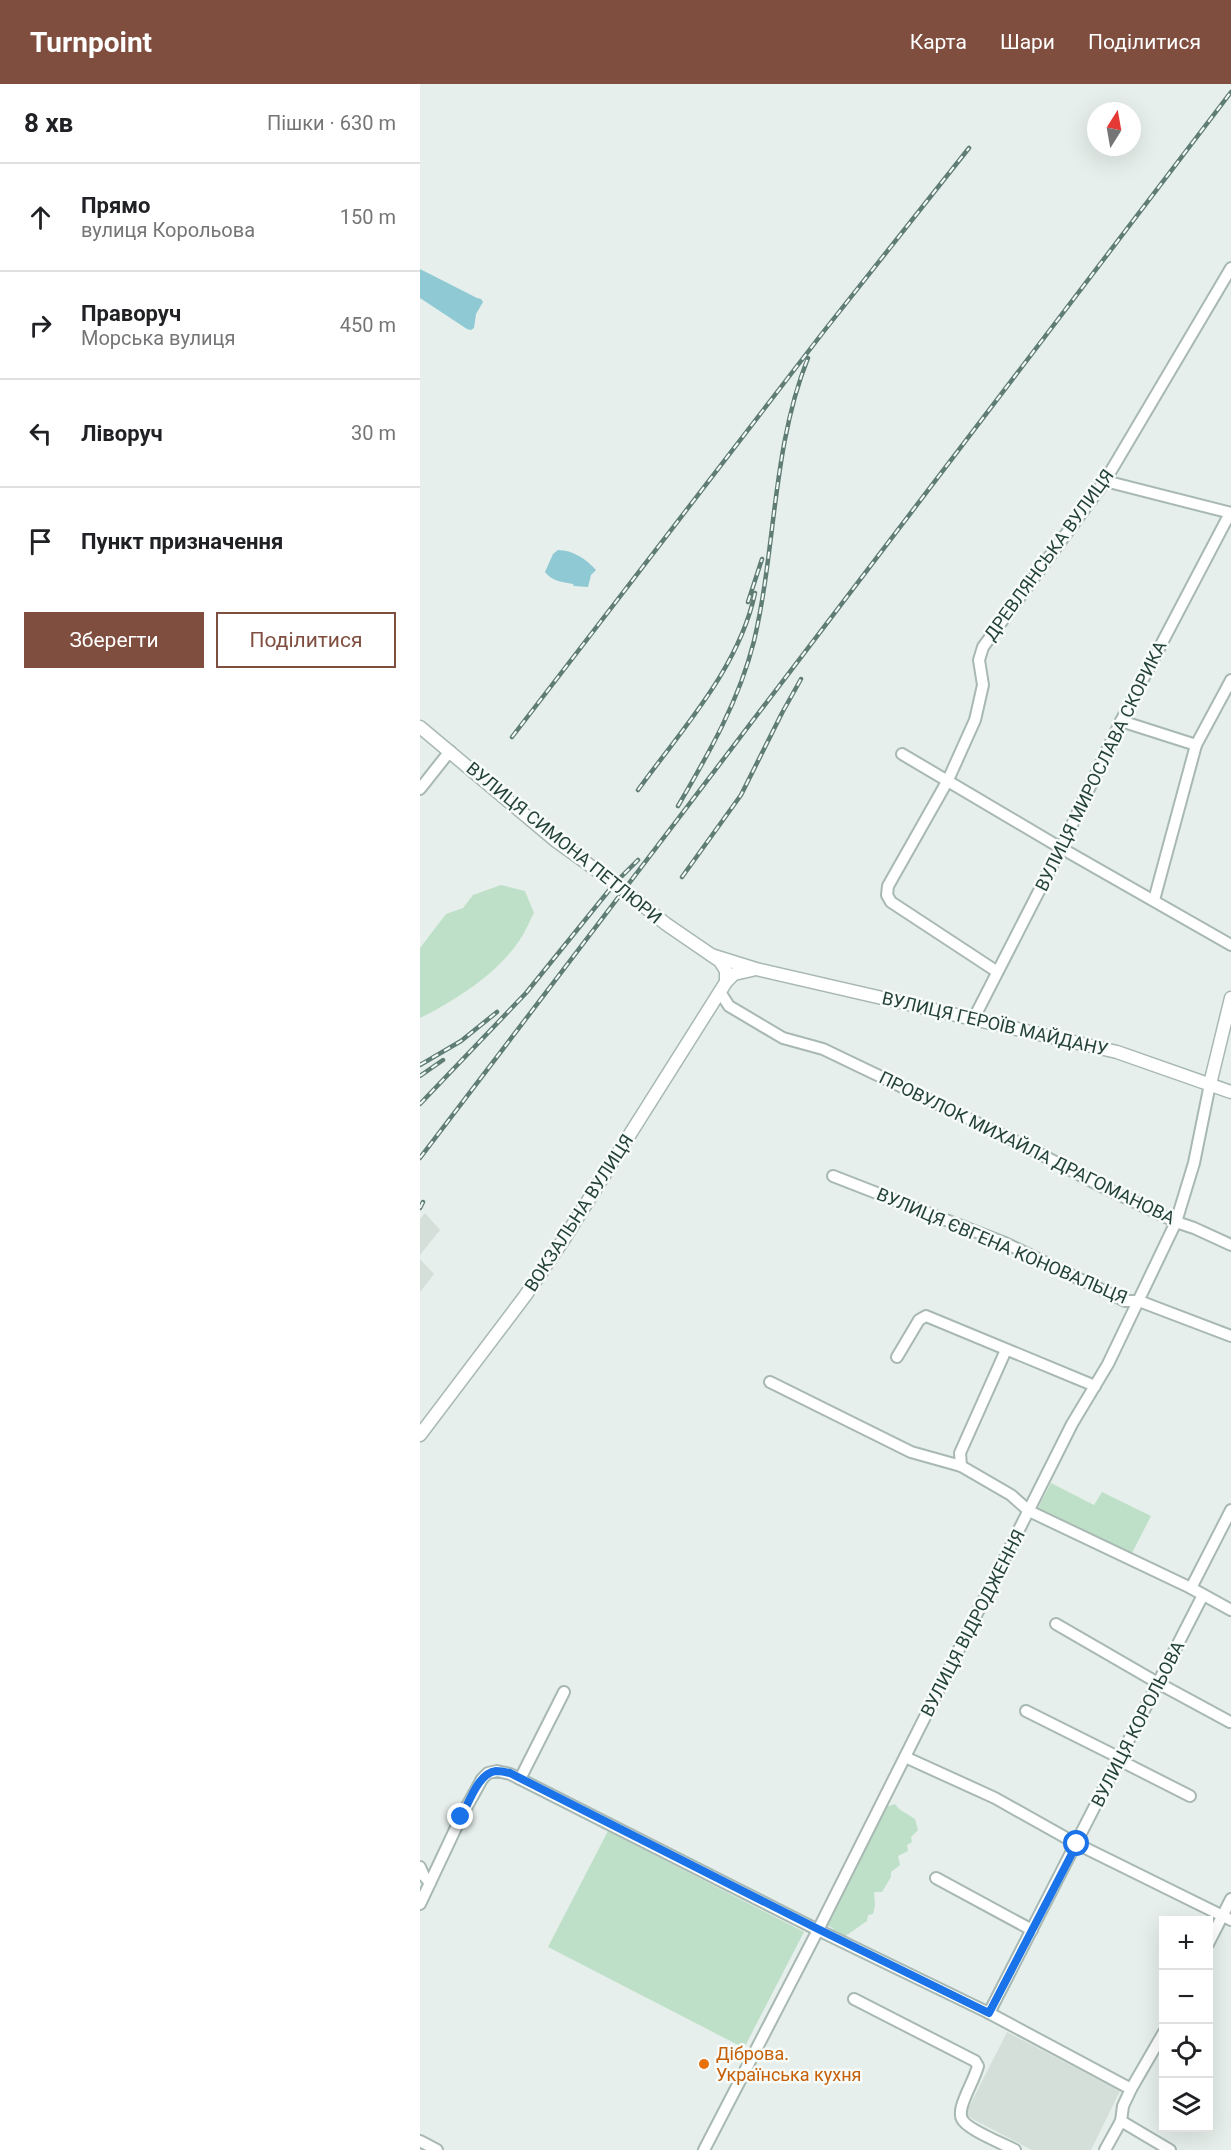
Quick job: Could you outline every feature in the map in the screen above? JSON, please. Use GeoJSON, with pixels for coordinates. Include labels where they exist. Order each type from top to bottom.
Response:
{"type":"FeatureCollection","features":[{"type":"Feature","properties":{"kind":"street","name":"ДРЕВЛЯНСЬКА ВУЛИЦЯ"},"geometry":{"type":"LineString","coordinates":[[996,971],[891,902],[887,895],[888,886],[948,780],[975,720],[983,685],[980,651],[1105,481],[1231,268]]}},
{"type":"Feature","properties":{"kind":"street"},"geometry":{"type":"LineString","coordinates":[[1105,481],[1231,515]]}},
{"type":"Feature","properties":{"kind":"street","name":"ВУЛИЦЯ МИРОСЛАВА СКОРИКА"},"geometry":{"type":"LineString","coordinates":[[974,1018],[996,971],[1061,848],[1120,721],[1231,515]]}},
{"type":"Feature","properties":{"kind":"street"},"geometry":{"type":"LineString","coordinates":[[1154,900],[1196,744],[1231,680]]}},
{"type":"Feature","properties":{"kind":"street"},"geometry":{"type":"LineString","coordinates":[[1120,721],[1196,744]]}},
{"type":"Feature","properties":{"kind":"street","name":"ВУЛИЦЯ СИМОНА ПЕТЛЮРИ"},"geometry":{"type":"LineString","coordinates":[[420,727],[556,841],[711,955]]}},
{"type":"Feature","properties":{"kind":"street"},"geometry":{"type":"LineString","coordinates":[[420,789],[450,751]]}},
{"type":"Feature","properties":{"kind":"street"},"geometry":{"type":"LineString","coordinates":[[902,754],[1231,945]]}},
{"type":"Feature","properties":{"kind":"street"},"geometry":{"type":"LineString","coordinates":[[711,955],[726,971],[723,987]]}},
{"type":"Feature","properties":{"kind":"street","name":"ВУЛИЦЯ ГЕРОЇВ МАЙДАНУ"},"geometry":{"type":"LineString","coordinates":[[711,955],[756,969],[1117,1052],[1231,1092]]}},
{"type":"Feature","properties":{"kind":"street"},"geometry":{"type":"LineString","coordinates":[[723,987],[734,974],[743,970],[756,969]]}},
{"type":"Feature","properties":{"kind":"street","name":"ПРОВУЛОК МИХАЙЛА ДРАГОМАНОВА"},"geometry":{"type":"LineString","coordinates":[[723,987],[729,1006],[783,1038],[823,1049],[1009,1138],[1176,1222],[1231,1245]]}},
{"type":"Feature","properties":{"kind":"street","name":"ВОКЗАЛЬНА ВУЛИЦЯ"},"geometry":{"type":"LineString","coordinates":[[420,1435],[525,1296],[562,1242],[723,987]]}},
{"type":"Feature","properties":{"kind":"street"},"geometry":{"type":"LineString","coordinates":[[1210,1084],[1231,998]]}},
{"type":"Feature","properties":{"kind":"street","name":"ВУЛИЦЯ ВІДРОДЖЕННЯ"},"geometry":{"type":"LineString","coordinates":[[704,2150],[1072,1424],[1108,1364],[1176,1222],[1194,1163],[1210,1084]]}},
{"type":"Feature","properties":{"kind":"street","name":"ВУЛИЦЯ ЄВГЕНА КОНОВАЛЬЦЯ"},"geometry":{"type":"LineString","coordinates":[[833,1176],[1005,1243],[1125,1301],[1138,1301],[1231,1336]]}},
{"type":"Feature","properties":{"kind":"street"},"geometry":{"type":"LineString","coordinates":[[897,1357],[919,1320],[926,1316],[1095,1386]]}},
{"type":"Feature","properties":{"kind":"street"},"geometry":{"type":"LineString","coordinates":[[961,1466],[960,1453],[1006,1350]]}},
{"type":"Feature","properties":{"kind":"street"},"geometry":{"type":"LineString","coordinates":[[770,1382],[911,1452],[961,1466],[1011,1495],[1029,1511],[1191,1588],[1231,1610]]}},
{"type":"Feature","properties":{"kind":"street"},"geometry":{"type":"LineString","coordinates":[[1191,1588],[1231,1510]]}},
{"type":"Feature","properties":{"kind":"street","name":"ВУЛИЦЯ КОРОЛЬОВА"},"geometry":{"type":"LineString","coordinates":[[989,2013],[1203,1595]]}},
{"type":"Feature","properties":{"kind":"street"},"geometry":{"type":"LineString","coordinates":[[1056,1624],[1230,1722]]}},
{"type":"Feature","properties":{"kind":"street"},"geometry":{"type":"LineString","coordinates":[[520,1779],[564,1692]]}},
{"type":"Feature","properties":{"kind":"street"},"geometry":{"type":"LineString","coordinates":[[1026,1711],[1190,1796]]}},
{"type":"Feature","properties":{"kind":"street"},"geometry":{"type":"LineString","coordinates":[[905,1756],[995,1798],[1077,1844],[1227,1918]]}},
{"type":"Feature","properties":{"kind":"street"},"geometry":{"type":"LineString","coordinates":[[420,1904],[461,1817],[482,1779],[488,1773],[497,1771],[510,1773],[989,2013],[1131,2090]]}},
{"type":"Feature","properties":{"kind":"street"},"geometry":{"type":"LineString","coordinates":[[420,1867],[430,1883]]}},
{"type":"Feature","properties":{"kind":"street"},"geometry":{"type":"LineString","coordinates":[[936,1878],[1032,1930]]}},
{"type":"Feature","properties":{"kind":"street"},"geometry":{"type":"LineString","coordinates":[[1213,1938],[1227,1918],[1231,1899]]}},
{"type":"Feature","properties":{"kind":"street"},"geometry":{"type":"LineString","coordinates":[[855,1999],[975,2061],[978,2066],[975,2078],[962,2106],[963,2122],[1015,2150]]}},
{"type":"Feature","properties":{"kind":"street"},"geometry":{"type":"LineString","coordinates":[[1105,2150],[1120,2121],[1131,2090],[1159,2041]]}},
{"type":"Feature","properties":{"kind":"street"},"geometry":{"type":"LineString","coordinates":[[1120,2121],[1170,2150]]}},
{"type":"Feature","properties":{"kind":"street"},"geometry":{"type":"LineString","coordinates":[[420,2141],[437,2150]]}},
{"type":"Feature","properties":{"kind":"shaded area"},"geometry":{"type":"Polygon","coordinates":[[[425,1213],[440,1230],[420,1255],[420,1219],[425,1213]]]}},
{"type":"Feature","properties":{"kind":"shaded area"},"geometry":{"type":"Polygon","coordinates":[[[420,1259],[434,1274],[420,1292],[420,1259]]]}},
{"type":"Feature","properties":{"kind":"shaded area"},"geometry":{"type":"Polygon","coordinates":[[[1007,2032],[1120,2091],[1091,2150],[1032,2150],[965,2115],[1007,2032]]]}},
{"type":"Feature","properties":{"kind":"green space"},"geometry":{"type":"Polygon","coordinates":[[[501,885],[525,891],[534,913],[521,938],[499,965],[474,986],[420,1018],[420,948],[446,914],[463,908],[473,895],[501,885]]]}},
{"type":"Feature","properties":{"kind":"green space"},"geometry":{"type":"Polygon","coordinates":[[[1051,1483],[1094,1505],[1102,1492],[1151,1516],[1132,1553],[1041,1511],[1038,1508],[1051,1483]]]}},
{"type":"Feature","properties":{"kind":"green space"},"geometry":{"type":"Polygon","coordinates":[[[895,1804],[915,1819],[918,1830],[911,1837],[912,1842],[907,1845],[908,1851],[898,1856],[900,1865],[891,1872],[891,1877],[882,1892],[874,1892],[873,1914],[868,1915],[867,1921],[844,1937],[834,1932],[833,1928],[828,1926],[827,1921],[853,1874],[882,1812],[886,1807],[895,1804]]]}},
{"type":"Feature","properties":{"kind":"green space"},"geometry":{"type":"Polygon","coordinates":[[[608,1831],[804,1932],[744,2048],[548,1947],[608,1831]]]}},
{"type":"Feature","properties":{"kind":"water"},"geometry":{"type":"Polygon","coordinates":[[[420,269],[481,299],[483,302],[476,314],[474,328],[467,329],[420,298],[420,269]]]}},
{"type":"Feature","properties":{"kind":"water"},"geometry":{"type":"Polygon","coordinates":[[[558,550],[579,556],[596,570],[591,575],[588,587],[558,581],[545,572],[553,554],[558,550]]]}},
{"type":"Feature","properties":{"kind":"railway"},"geometry":{"type":"LineString","coordinates":[[420,1158],[1231,92]]}},
{"type":"Feature","properties":{"kind":"railway"},"geometry":{"type":"LineString","coordinates":[[512,737],[824,331],[969,148]]}},
{"type":"Feature","properties":{"kind":"railway"},"geometry":{"type":"LineString","coordinates":[[678,806],[732,706],[748,663],[767,570],[787,427],[808,358]]}},
{"type":"Feature","properties":{"kind":"railway"},"geometry":{"type":"LineString","coordinates":[[748,602],[762,559]]}},
{"type":"Feature","properties":{"kind":"railway"},"geometry":{"type":"LineString","coordinates":[[638,790],[690,721],[723,672],[747,620],[755,593]]}},
{"type":"Feature","properties":{"kind":"railway"},"geometry":{"type":"LineString","coordinates":[[682,877],[741,795],[801,679]]}},
{"type":"Feature","properties":{"kind":"railway"},"geometry":{"type":"LineString","coordinates":[[420,1104],[526,993],[615,883],[638,860]]}},
{"type":"Feature","properties":{"kind":"railway"},"geometry":{"type":"LineString","coordinates":[[420,1065],[461,1041],[497,1012]]}},
{"type":"Feature","properties":{"kind":"railway"},"geometry":{"type":"LineString","coordinates":[[420,1076],[443,1060]]}},
{"type":"Feature","properties":{"kind":"railway"},"geometry":{"type":"LineString","coordinates":[[420,1208],[423,1202]]}},
{"type":"Feature","properties":{"kind":"place","name":"Діброва. Українська кухня"},"geometry":{"type":"Point","coordinates":[704,2064]}},
{"type":"Feature","properties":{"kind":"route"},"geometry":{"type":"LineString","coordinates":[[461,1817],[482,1779],[488,1773],[497,1771],[510,1773],[989,2013],[1077,1844]]}}]}
